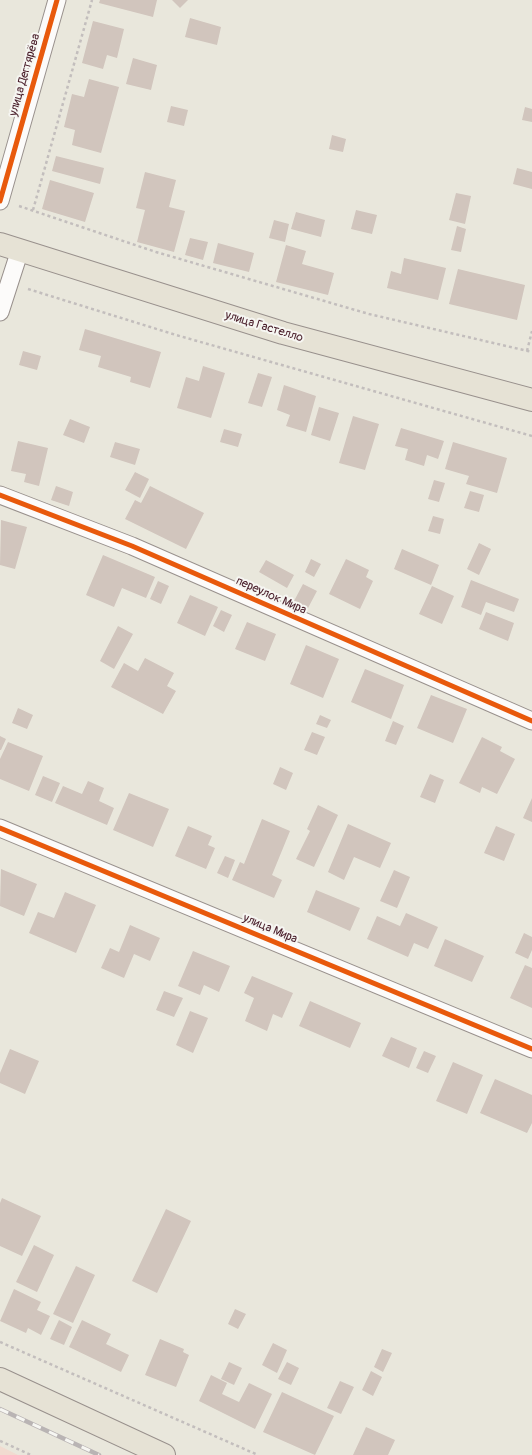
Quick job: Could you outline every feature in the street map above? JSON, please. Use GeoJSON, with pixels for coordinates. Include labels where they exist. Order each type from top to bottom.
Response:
{"type":"FeatureCollection","features":[{"type":"Feature","properties":{"kind":"main road","name":"улица Гастелло"},"geometry":{"type":"LineString","coordinates":[[10,247],[283,333],[532,400]]}},
{"type":"Feature","properties":{"kind":"main road"},"geometry":{"type":"LineString","coordinates":[[0,1379],[164,1455]]}},
{"type":"Feature","properties":{"kind":"street","name":"улица Дегтярёва"},"geometry":{"type":"LineString","coordinates":[[0,200],[57,0]]}},
{"type":"Feature","properties":{"kind":"street"},"geometry":{"type":"LineString","coordinates":[[0,312],[9,284],[10,247]]}},
{"type":"Feature","properties":{"kind":"street","name":"переулок Мира"},"geometry":{"type":"LineString","coordinates":[[0,495],[132,546],[532,721]]}},
{"type":"Feature","properties":{"kind":"street","name":"улица Мира"},"geometry":{"type":"LineString","coordinates":[[0,828],[532,1049]]}},
{"type":"Feature","properties":{"kind":"path"},"geometry":{"type":"LineString","coordinates":[[33,210],[92,0]]}},
{"type":"Feature","properties":{"kind":"path"},"geometry":{"type":"LineString","coordinates":[[0,200],[156,252],[369,314],[532,352]]}},
{"type":"Feature","properties":{"kind":"path"},"geometry":{"type":"LineString","coordinates":[[9,284],[183,337],[532,436]]}},
{"type":"Feature","properties":{"kind":"path"},"geometry":{"type":"LineString","coordinates":[[527,351],[532,331]]}},
{"type":"Feature","properties":{"kind":"path"},"geometry":{"type":"LineString","coordinates":[[0,1342],[258,1455]]}},
{"type":"Feature","properties":{"kind":"path"},"geometry":{"type":"LineString","coordinates":[[0,1441],[31,1455]]}},
{"type":"Feature","properties":{"kind":"shaded area"},"geometry":{"type":"Polygon","coordinates":[[[0,1446],[18,1455],[0,1455],[0,1446]]]}},
{"type":"Feature","properties":{"kind":"building"},"geometry":{"type":"Polygon","coordinates":[[[100,0],[157,0],[153,17],[99,3],[100,0]]]}},
{"type":"Feature","properties":{"kind":"building"},"geometry":{"type":"Polygon","coordinates":[[[172,0],[188,0],[180,8],[172,0]]]}},
{"type":"Feature","properties":{"kind":"building"},"geometry":{"type":"Polygon","coordinates":[[[190,18],[221,27],[217,45],[185,37],[190,18]]]}},
{"type":"Feature","properties":{"kind":"building"},"geometry":{"type":"Polygon","coordinates":[[[93,21],[124,29],[117,58],[107,55],[103,69],[82,63],[93,21]]]}},
{"type":"Feature","properties":{"kind":"building"},"geometry":{"type":"Polygon","coordinates":[[[133,58],[157,65],[151,90],[126,84],[133,58]]]}},
{"type":"Feature","properties":{"kind":"building"},"geometry":{"type":"Polygon","coordinates":[[[89,79],[119,87],[101,153],[72,145],[75,130],[64,127],[72,94],[84,97],[89,79]]]}},
{"type":"Feature","properties":{"kind":"building"},"geometry":{"type":"Polygon","coordinates":[[[171,106],[188,110],[184,126],[167,122],[171,106]]]}},
{"type":"Feature","properties":{"kind":"building"},"geometry":{"type":"Polygon","coordinates":[[[525,107],[532,109],[532,122],[522,120],[525,107]]]}},
{"type":"Feature","properties":{"kind":"building"},"geometry":{"type":"Polygon","coordinates":[[[332,135],[346,139],[343,152],[329,149],[332,135]]]}},
{"type":"Feature","properties":{"kind":"building"},"geometry":{"type":"Polygon","coordinates":[[[56,156],[104,168],[100,184],[52,171],[56,156]]]}},
{"type":"Feature","properties":{"kind":"building"},"geometry":{"type":"Polygon","coordinates":[[[517,168],[532,172],[532,189],[513,184],[517,168]]]}},
{"type":"Feature","properties":{"kind":"building"},"geometry":{"type":"Polygon","coordinates":[[[145,172],[176,180],[169,207],[185,211],[174,252],[137,242],[145,210],[136,208],[145,172]]]}},
{"type":"Feature","properties":{"kind":"building"},"geometry":{"type":"Polygon","coordinates":[[[50,180],[94,193],[85,222],[42,209],[50,180]]]}},
{"type":"Feature","properties":{"kind":"building"},"geometry":{"type":"Polygon","coordinates":[[[456,193],[471,196],[465,224],[449,220],[456,193]]]}},
{"type":"Feature","properties":{"kind":"building"},"geometry":{"type":"Polygon","coordinates":[[[356,210],[377,215],[372,234],[351,229],[356,210]]]}},
{"type":"Feature","properties":{"kind":"building"},"geometry":{"type":"Polygon","coordinates":[[[296,212],[325,220],[321,237],[291,229],[296,212]]]}},
{"type":"Feature","properties":{"kind":"building"},"geometry":{"type":"Polygon","coordinates":[[[274,220],[289,224],[285,242],[269,238],[274,220]]]}},
{"type":"Feature","properties":{"kind":"building"},"geometry":{"type":"Polygon","coordinates":[[[457,226],[466,229],[461,252],[451,250],[457,226]]]}},
{"type":"Feature","properties":{"kind":"building"},"geometry":{"type":"Polygon","coordinates":[[[190,238],[208,242],[203,260],[185,255],[190,238]]]}},
{"type":"Feature","properties":{"kind":"building"},"geometry":{"type":"Polygon","coordinates":[[[218,243],[254,253],[249,272],[213,263],[218,243]]]}},
{"type":"Feature","properties":{"kind":"building"},"geometry":{"type":"Polygon","coordinates":[[[286,245],[306,251],[302,264],[334,273],[328,295],[276,282],[286,245]]]}},
{"type":"Feature","properties":{"kind":"building"},"geometry":{"type":"Polygon","coordinates":[[[404,258],[446,268],[438,300],[387,288],[391,271],[401,274],[404,258]]]}},
{"type":"Feature","properties":{"kind":"building"},"geometry":{"type":"Polygon","coordinates":[[[458,269],[525,285],[517,320],[449,304],[458,269]]]}},
{"type":"Feature","properties":{"kind":"building"},"geometry":{"type":"Polygon","coordinates":[[[85,329],[161,352],[150,388],[130,382],[131,377],[98,367],[101,356],[79,350],[85,329]]]}},
{"type":"Feature","properties":{"kind":"building"},"geometry":{"type":"Polygon","coordinates":[[[23,351],[41,356],[37,370],[19,365],[23,351]]]}},
{"type":"Feature","properties":{"kind":"building"},"geometry":{"type":"Polygon","coordinates":[[[203,366],[225,373],[211,418],[177,408],[186,377],[199,381],[203,366]]]}},
{"type":"Feature","properties":{"kind":"building"},"geometry":{"type":"Polygon","coordinates":[[[258,373],[272,377],[262,407],[248,403],[258,373]]]}},
{"type":"Feature","properties":{"kind":"building"},"geometry":{"type":"Polygon","coordinates":[[[284,385],[316,396],[306,432],[286,426],[290,415],[277,410],[284,385]]]}},
{"type":"Feature","properties":{"kind":"building"},"geometry":{"type":"Polygon","coordinates":[[[319,407],[339,413],[330,441],[311,435],[319,407]]]}},
{"type":"Feature","properties":{"kind":"building"},"geometry":{"type":"Polygon","coordinates":[[[353,416],[379,424],[365,470],[339,463],[353,416]]]}},
{"type":"Feature","properties":{"kind":"building"},"geometry":{"type":"Polygon","coordinates":[[[70,419],[90,427],[84,443],[63,435],[70,419]]]}},
{"type":"Feature","properties":{"kind":"building"},"geometry":{"type":"Polygon","coordinates":[[[401,428],[444,441],[438,459],[427,455],[424,466],[405,460],[408,449],[395,446],[401,428]]]}},
{"type":"Feature","properties":{"kind":"building"},"geometry":{"type":"Polygon","coordinates":[[[224,429],[242,434],[238,447],[220,442],[224,429]]]}},
{"type":"Feature","properties":{"kind":"building"},"geometry":{"type":"Polygon","coordinates":[[[18,441],[48,448],[39,486],[24,482],[26,474],[11,471],[18,441]]]}},
{"type":"Feature","properties":{"kind":"building"},"geometry":{"type":"Polygon","coordinates":[[[115,442],[140,449],[135,465],[110,457],[115,442]]]}},
{"type":"Feature","properties":{"kind":"building"},"geometry":{"type":"Polygon","coordinates":[[[453,442],[507,458],[497,493],[466,484],[469,476],[445,469],[453,442]]]}},
{"type":"Feature","properties":{"kind":"building"},"geometry":{"type":"Polygon","coordinates":[[[135,472],[149,479],[140,498],[125,490],[135,472]]]}},
{"type":"Feature","properties":{"kind":"building"},"geometry":{"type":"Polygon","coordinates":[[[434,480],[445,483],[439,502],[428,499],[434,480]]]}},
{"type":"Feature","properties":{"kind":"building"},"geometry":{"type":"Polygon","coordinates":[[[56,486],[73,492],[69,506],[51,500],[56,486]]]}},
{"type":"Feature","properties":{"kind":"building"},"geometry":{"type":"Polygon","coordinates":[[[150,486],[204,513],[186,549],[125,519],[135,500],[141,503],[150,486]]]}},
{"type":"Feature","properties":{"kind":"building"},"geometry":{"type":"Polygon","coordinates":[[[470,491],[484,495],[479,512],[464,508],[470,491]]]}},
{"type":"Feature","properties":{"kind":"building"},"geometry":{"type":"Polygon","coordinates":[[[433,516],[444,519],[440,534],[428,531],[433,516]]]}},
{"type":"Feature","properties":{"kind":"building"},"geometry":{"type":"Polygon","coordinates":[[[1,520],[27,527],[15,569],[0,565],[1,520]]]}},
{"type":"Feature","properties":{"kind":"building"},"geometry":{"type":"Polygon","coordinates":[[[479,543],[491,549],[479,575],[467,569],[479,543]]]}},
{"type":"Feature","properties":{"kind":"building"},"geometry":{"type":"Polygon","coordinates":[[[402,549],[439,565],[431,585],[394,569],[402,549]]]}},
{"type":"Feature","properties":{"kind":"building"},"geometry":{"type":"Polygon","coordinates":[[[103,555],[155,577],[146,598],[122,588],[114,607],[86,595],[103,555]]]}},
{"type":"Feature","properties":{"kind":"building"},"geometry":{"type":"Polygon","coordinates":[[[311,559],[321,564],[314,577],[305,572],[311,559]]]}},
{"type":"Feature","properties":{"kind":"building"},"geometry":{"type":"Polygon","coordinates":[[[346,559],[369,570],[366,577],[373,581],[360,609],[329,594],[346,559]]]}},
{"type":"Feature","properties":{"kind":"building"},"geometry":{"type":"Polygon","coordinates":[[[266,560],[294,575],[287,588],[259,572],[266,560]]]}},
{"type":"Feature","properties":{"kind":"building"},"geometry":{"type":"Polygon","coordinates":[[[471,580],[519,599],[514,612],[486,602],[481,615],[461,607],[471,580]]]}},
{"type":"Feature","properties":{"kind":"building"},"geometry":{"type":"Polygon","coordinates":[[[158,581],[169,586],[161,604],[150,599],[158,581]]]}},
{"type":"Feature","properties":{"kind":"building"},"geometry":{"type":"Polygon","coordinates":[[[303,584],[317,591],[308,608],[294,601],[303,584]]]}},
{"type":"Feature","properties":{"kind":"building"},"geometry":{"type":"Polygon","coordinates":[[[432,586],[454,596],[442,624],[419,614],[432,586]]]}},
{"type":"Feature","properties":{"kind":"building"},"geometry":{"type":"Polygon","coordinates":[[[190,595],[218,607],[205,636],[177,623],[190,595]]]}},
{"type":"Feature","properties":{"kind":"building"},"geometry":{"type":"Polygon","coordinates":[[[221,610],[232,615],[224,632],[213,626],[221,610]]]}},
{"type":"Feature","properties":{"kind":"building"},"geometry":{"type":"Polygon","coordinates":[[[486,612],[514,623],[508,641],[479,629],[486,612]]]}},
{"type":"Feature","properties":{"kind":"building"},"geometry":{"type":"Polygon","coordinates":[[[247,622],[276,634],[265,661],[235,649],[247,622]]]}},
{"type":"Feature","properties":{"kind":"building"},"geometry":{"type":"Polygon","coordinates":[[[118,626],[133,634],[114,669],[100,661],[118,626]]]}},
{"type":"Feature","properties":{"kind":"building"},"geometry":{"type":"Polygon","coordinates":[[[306,645],[339,659],[323,698],[290,684],[306,645]]]}},
{"type":"Feature","properties":{"kind":"building"},"geometry":{"type":"Polygon","coordinates":[[[145,658],[174,673],[167,686],[176,691],[163,714],[111,687],[124,663],[138,671],[145,658]]]}},
{"type":"Feature","properties":{"kind":"building"},"geometry":{"type":"Polygon","coordinates":[[[365,669],[404,685],[391,719],[351,702],[365,669]]]}},
{"type":"Feature","properties":{"kind":"building"},"geometry":{"type":"Polygon","coordinates":[[[431,695],[467,709],[453,743],[417,728],[431,695]]]}},
{"type":"Feature","properties":{"kind":"building"},"geometry":{"type":"Polygon","coordinates":[[[18,708],[33,715],[27,729],[12,723],[18,708]]]}},
{"type":"Feature","properties":{"kind":"building"},"geometry":{"type":"Polygon","coordinates":[[[320,715],[331,720],[327,728],[316,724],[320,715]]]}},
{"type":"Feature","properties":{"kind":"building"},"geometry":{"type":"Polygon","coordinates":[[[393,721],[404,726],[396,745],[385,741],[393,721]]]}},
{"type":"Feature","properties":{"kind":"building"},"geometry":{"type":"Polygon","coordinates":[[[312,732],[325,737],[317,755],[304,750],[312,732]]]}},
{"type":"Feature","properties":{"kind":"building"},"geometry":{"type":"Polygon","coordinates":[[[0,736],[6,739],[1,750],[0,750],[0,736]]]}},
{"type":"Feature","properties":{"kind":"building"},"geometry":{"type":"Polygon","coordinates":[[[482,737],[502,747],[500,751],[515,759],[497,794],[482,787],[480,793],[459,783],[482,737]]]}},
{"type":"Feature","properties":{"kind":"building"},"geometry":{"type":"Polygon","coordinates":[[[8,742],[43,756],[29,791],[0,779],[0,759],[8,742]]]}},
{"type":"Feature","properties":{"kind":"building"},"geometry":{"type":"Polygon","coordinates":[[[280,767],[293,773],[286,790],[273,784],[280,767]]]}},
{"type":"Feature","properties":{"kind":"building"},"geometry":{"type":"Polygon","coordinates":[[[430,774],[444,780],[435,803],[420,797],[430,774]]]}},
{"type":"Feature","properties":{"kind":"building"},"geometry":{"type":"Polygon","coordinates":[[[43,776],[60,783],[52,802],[35,795],[43,776]]]}},
{"type":"Feature","properties":{"kind":"building"},"geometry":{"type":"Polygon","coordinates":[[[88,781],[104,788],[99,801],[114,808],[107,825],[55,803],[63,786],[82,794],[88,781]]]}},
{"type":"Feature","properties":{"kind":"building"},"geometry":{"type":"Polygon","coordinates":[[[129,793],[169,809],[153,847],[113,830],[129,793]]]}},
{"type":"Feature","properties":{"kind":"building"},"geometry":{"type":"Polygon","coordinates":[[[532,798],[532,822],[523,818],[532,798]]]}},
{"type":"Feature","properties":{"kind":"building"},"geometry":{"type":"Polygon","coordinates":[[[318,805],[338,815],[314,867],[296,859],[310,831],[307,829],[318,805]]]}},
{"type":"Feature","properties":{"kind":"building"},"geometry":{"type":"Polygon","coordinates":[[[262,819],[290,831],[272,875],[282,880],[274,898],[232,880],[240,862],[244,864],[262,819]]]}},
{"type":"Feature","properties":{"kind":"building"},"geometry":{"type":"Polygon","coordinates":[[[348,824],[391,843],[380,868],[354,857],[344,880],[328,872],[348,824]]]}},
{"type":"Feature","properties":{"kind":"building"},"geometry":{"type":"Polygon","coordinates":[[[188,826],[212,836],[208,845],[215,848],[206,869],[175,856],[188,826]]]}},
{"type":"Feature","properties":{"kind":"building"},"geometry":{"type":"Polygon","coordinates":[[[496,826],[515,834],[504,861],[484,853],[496,826]]]}},
{"type":"Feature","properties":{"kind":"building"},"geometry":{"type":"Polygon","coordinates":[[[225,856],[235,860],[228,878],[217,873],[225,856]]]}},
{"type":"Feature","properties":{"kind":"building"},"geometry":{"type":"Polygon","coordinates":[[[1,869],[37,884],[24,916],[0,906],[1,869]]]}},
{"type":"Feature","properties":{"kind":"building"},"geometry":{"type":"Polygon","coordinates":[[[394,870],[410,877],[397,908],[380,901],[394,870]]]}},
{"type":"Feature","properties":{"kind":"building"},"geometry":{"type":"Polygon","coordinates":[[[316,890],[360,908],[350,931],[307,912],[316,890]]]}},
{"type":"Feature","properties":{"kind":"building"},"geometry":{"type":"Polygon","coordinates":[[[65,892],[96,905],[76,953],[29,933],[38,912],[54,918],[65,892]]]}},
{"type":"Feature","properties":{"kind":"building"},"geometry":{"type":"Polygon","coordinates":[[[406,913],[438,927],[428,949],[414,943],[408,957],[367,939],[377,916],[400,926],[406,913]]]}},
{"type":"Feature","properties":{"kind":"building"},"geometry":{"type":"Polygon","coordinates":[[[130,925],[160,938],[150,961],[134,954],[124,978],[101,968],[110,948],[119,952],[130,925]]]}},
{"type":"Feature","properties":{"kind":"building"},"geometry":{"type":"Polygon","coordinates":[[[524,933],[532,937],[532,950],[528,959],[515,953],[524,933]]]}},
{"type":"Feature","properties":{"kind":"building"},"geometry":{"type":"Polygon","coordinates":[[[445,939],[484,956],[472,982],[434,966],[445,939]]]}},
{"type":"Feature","properties":{"kind":"building"},"geometry":{"type":"Polygon","coordinates":[[[193,951],[230,966],[219,992],[204,985],[200,995],[178,986],[193,951]]]}},
{"type":"Feature","properties":{"kind":"building"},"geometry":{"type":"Polygon","coordinates":[[[525,965],[532,968],[532,1008],[510,998],[525,965]]]}},
{"type":"Feature","properties":{"kind":"building"},"geometry":{"type":"Polygon","coordinates":[[[252,976],[293,993],[282,1018],[273,1014],[267,1031],[245,1021],[254,998],[244,993],[252,976]]]}},
{"type":"Feature","properties":{"kind":"building"},"geometry":{"type":"Polygon","coordinates":[[[164,991],[183,998],[174,1017],[156,1010],[164,991]]]}},
{"type":"Feature","properties":{"kind":"building"},"geometry":{"type":"Polygon","coordinates":[[[310,1001],[361,1023],[350,1048],[299,1026],[310,1001]]]}},
{"type":"Feature","properties":{"kind":"building"},"geometry":{"type":"Polygon","coordinates":[[[190,1011],[208,1018],[193,1053],[176,1045],[190,1011]]]}},
{"type":"Feature","properties":{"kind":"building"},"geometry":{"type":"Polygon","coordinates":[[[391,1037],[417,1048],[409,1068],[382,1056],[391,1037]]]}},
{"type":"Feature","properties":{"kind":"building"},"geometry":{"type":"Polygon","coordinates":[[[10,1049],[39,1061],[25,1094],[0,1083],[0,1073],[10,1049]]]}},
{"type":"Feature","properties":{"kind":"building"},"geometry":{"type":"Polygon","coordinates":[[[424,1051],[436,1056],[428,1073],[416,1068],[424,1051]]]}},
{"type":"Feature","properties":{"kind":"building"},"geometry":{"type":"Polygon","coordinates":[[[453,1062],[483,1075],[467,1114],[436,1101],[453,1062]]]}},
{"type":"Feature","properties":{"kind":"building"},"geometry":{"type":"Polygon","coordinates":[[[495,1079],[532,1095],[532,1123],[527,1133],[480,1113],[495,1079]]]}},
{"type":"Feature","properties":{"kind":"building"},"geometry":{"type":"Polygon","coordinates":[[[2,1198],[41,1216],[22,1256],[0,1246],[0,1203],[2,1198]]]}},
{"type":"Feature","properties":{"kind":"building"},"geometry":{"type":"Polygon","coordinates":[[[166,1209],[191,1221],[157,1293],[132,1281],[166,1209]]]}},
{"type":"Feature","properties":{"kind":"building"},"geometry":{"type":"Polygon","coordinates":[[[34,1245],[54,1255],[37,1292],[16,1282],[34,1245]]]}},
{"type":"Feature","properties":{"kind":"building"},"geometry":{"type":"Polygon","coordinates":[[[76,1266],[95,1275],[73,1323],[53,1314],[76,1266]]]}},
{"type":"Feature","properties":{"kind":"building"},"geometry":{"type":"Polygon","coordinates":[[[14,1289],[41,1302],[37,1310],[50,1316],[41,1335],[28,1328],[26,1333],[0,1321],[14,1289]]]}},
{"type":"Feature","properties":{"kind":"building"},"geometry":{"type":"Polygon","coordinates":[[[235,1309],[246,1314],[238,1329],[228,1324],[235,1309]]]}},
{"type":"Feature","properties":{"kind":"building"},"geometry":{"type":"Polygon","coordinates":[[[59,1320],[72,1327],[64,1345],[50,1339],[59,1320]]]}},
{"type":"Feature","properties":{"kind":"building"},"geometry":{"type":"Polygon","coordinates":[[[82,1320],[111,1334],[106,1344],[129,1355],[121,1372],[69,1347],[82,1320]]]}},
{"type":"Feature","properties":{"kind":"building"},"geometry":{"type":"Polygon","coordinates":[[[160,1339],[184,1349],[183,1352],[189,1355],[176,1387],[145,1375],[160,1339]]]}},
{"type":"Feature","properties":{"kind":"building"},"geometry":{"type":"Polygon","coordinates":[[[273,1343],[287,1350],[277,1373],[262,1365],[273,1343]]]}},
{"type":"Feature","properties":{"kind":"building"},"geometry":{"type":"Polygon","coordinates":[[[382,1349],[392,1353],[383,1372],[374,1367],[382,1349]]]}},
{"type":"Feature","properties":{"kind":"building"},"geometry":{"type":"Polygon","coordinates":[[[229,1362],[242,1368],[234,1385],[221,1379],[229,1362]]]}},
{"type":"Feature","properties":{"kind":"building"},"geometry":{"type":"Polygon","coordinates":[[[287,1362],[299,1368],[291,1385],[278,1379],[287,1362]]]}},
{"type":"Feature","properties":{"kind":"building"},"geometry":{"type":"Polygon","coordinates":[[[371,1371],[382,1377],[373,1396],[362,1390],[371,1371]]]}},
{"type":"Feature","properties":{"kind":"building"},"geometry":{"type":"Polygon","coordinates":[[[211,1375],[227,1383],[222,1394],[239,1402],[249,1383],[272,1394],[255,1429],[199,1401],[211,1375]]]}},
{"type":"Feature","properties":{"kind":"building"},"geometry":{"type":"Polygon","coordinates":[[[340,1381],[354,1387],[341,1414],[327,1408],[340,1381]]]}},
{"type":"Feature","properties":{"kind":"building"},"geometry":{"type":"Polygon","coordinates":[[[282,1392],[334,1416],[315,1455],[263,1432],[282,1392]]]}},
{"type":"Feature","properties":{"kind":"building"},"geometry":{"type":"Polygon","coordinates":[[[366,1427],[395,1440],[388,1455],[353,1455],[366,1427]]]}},
{"type":"Feature","properties":{"kind":"railway"},"geometry":{"type":"LineString","coordinates":[[0,1409],[99,1455]]}},
{"type":"Feature","properties":{"kind":"cycle path"},"geometry":{"type":"LineString","coordinates":[[0,201],[57,0]]}},
{"type":"Feature","properties":{"kind":"cycle path"},"geometry":{"type":"LineString","coordinates":[[0,495],[132,546],[532,721]]}},
{"type":"Feature","properties":{"kind":"cycle path"},"geometry":{"type":"LineString","coordinates":[[0,828],[532,1049]]}}]}
